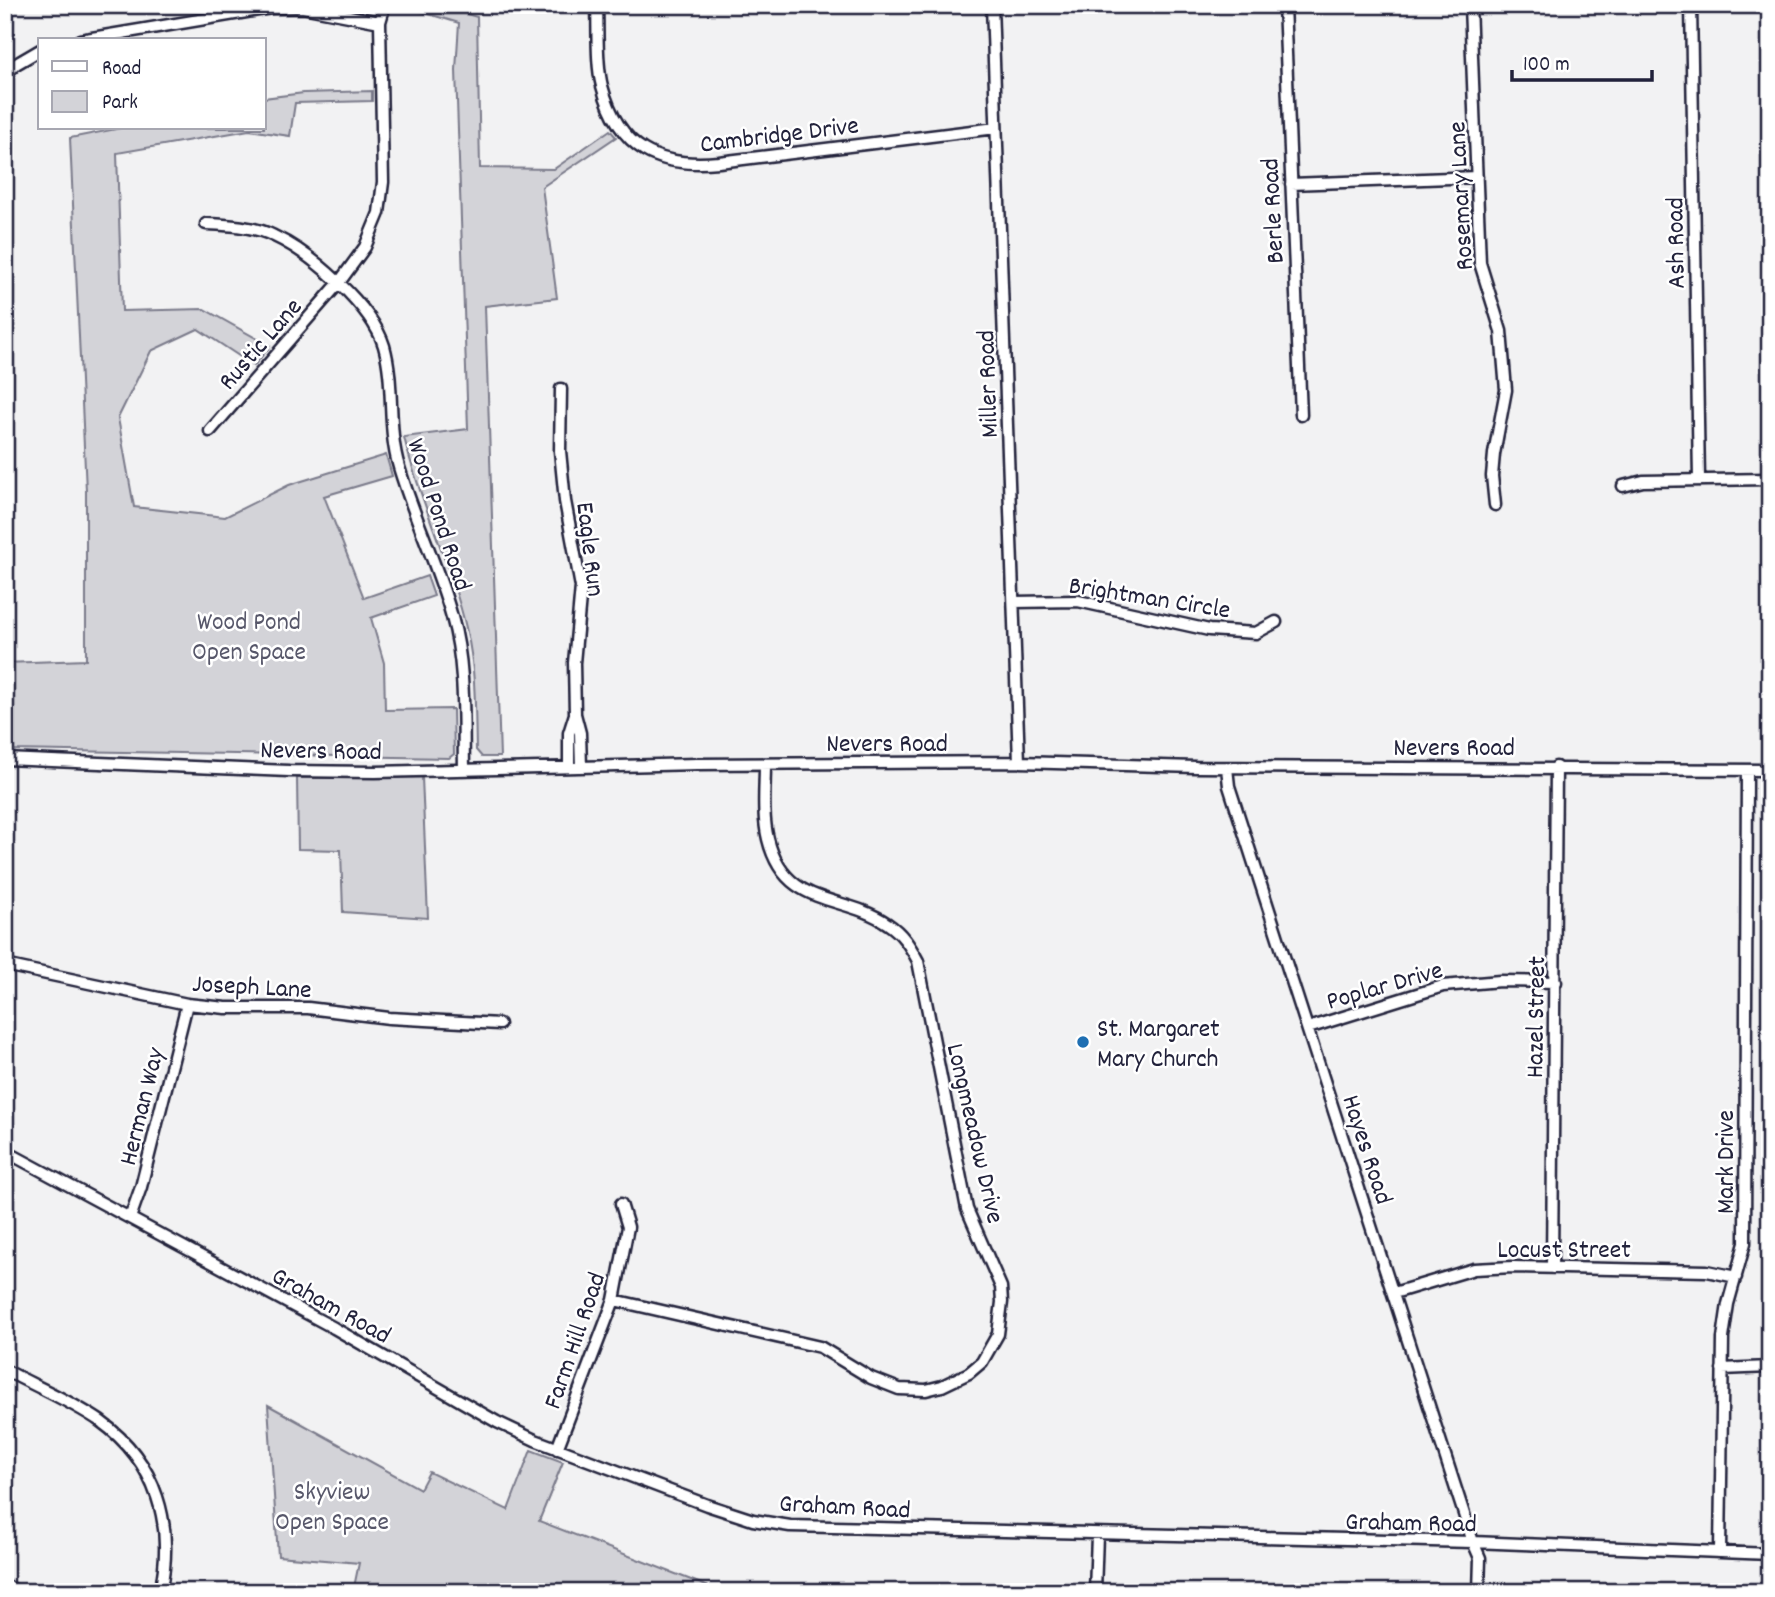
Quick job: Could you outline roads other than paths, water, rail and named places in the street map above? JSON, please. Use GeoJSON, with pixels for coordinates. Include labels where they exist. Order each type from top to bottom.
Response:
{"type":"FeatureCollection","features":[{"type":"Feature","properties":{"kind":"street"},"geometry":{"type":"LineString","coordinates":[[338,284],[365,247],[379,213],[384,142],[380,22],[385,5]]}},
{"type":"Feature","properties":{"kind":"street","name":"Cambridge Drive"},"geometry":{"type":"LineString","coordinates":[[597,5],[601,84],[626,137],[657,157],[689,165],[996,128]]}},
{"type":"Feature","properties":{"kind":"street","name":"Miller Road"},"geometry":{"type":"LineString","coordinates":[[992,5],[1019,762]]}},
{"type":"Feature","properties":{"kind":"street","name":"Berle Road"},"geometry":{"type":"LineString","coordinates":[[1284,5],[1301,415]]}},
{"type":"Feature","properties":{"kind":"street","name":"Rosemary Lane"},"geometry":{"type":"LineString","coordinates":[[1470,5],[1480,263],[1501,331],[1505,370],[1506,390],[1492,477],[1495,505]]}},
{"type":"Feature","properties":{"kind":"street","name":"Ash Road"},"geometry":{"type":"LineString","coordinates":[[1691,5],[1699,479]]}},
{"type":"Feature","properties":{"kind":"street"},"geometry":{"type":"LineString","coordinates":[[92,38],[271,8],[302,7],[380,22]]}},
{"type":"Feature","properties":{"kind":"street"},"geometry":{"type":"LineString","coordinates":[[5,75],[16,64],[38,51]]}},
{"type":"Feature","properties":{"kind":"street"},"geometry":{"type":"LineString","coordinates":[[1290,184],[1477,177]]}},
{"type":"Feature","properties":{"kind":"street","name":"Wood Pond Road"},"geometry":{"type":"LineString","coordinates":[[206,224],[235,226],[273,235],[303,254],[368,314],[384,346],[396,457],[442,583],[459,650],[464,770]]}},
{"type":"Feature","properties":{"kind":"street","name":"Rustic Lane"},"geometry":{"type":"LineString","coordinates":[[210,430],[338,284]]}},
{"type":"Feature","properties":{"kind":"street","name":"Eagle Run"},"geometry":{"type":"LineString","coordinates":[[561,388],[560,451],[565,501],[580,587],[574,663],[575,714],[580,733],[581,767]]}},
{"type":"Feature","properties":{"kind":"street"},"geometry":{"type":"LineString","coordinates":[[1623,486],[1643,481],[1770,479]]}},
{"type":"Feature","properties":{"kind":"street","name":"Brightman Circle"},"geometry":{"type":"LineString","coordinates":[[1014,602],[1078,601],[1209,630],[1256,633],[1276,622]]}},
{"type":"Feature","properties":{"kind":"street","name":"Eagle Run"},"geometry":{"type":"LineString","coordinates":[[569,767],[569,733],[575,714]]}},
{"type":"Feature","properties":{"kind":"street","name":"Nevers Road"},"geometry":{"type":"LineString","coordinates":[[5,759],[289,771],[1019,762],[1227,768],[1556,767],[1770,770]]}},
{"type":"Feature","properties":{"kind":"street","name":"Longmeadow Drive"},"geometry":{"type":"LineString","coordinates":[[614,1300],[820,1347],[884,1384],[913,1391],[942,1386],[970,1373],[991,1349],[998,1334],[1001,1287],[967,1209],[918,961],[901,933],[887,923],[873,915],[806,892],[782,870],[768,841],[764,821],[765,764]]}},
{"type":"Feature","properties":{"kind":"street","name":"Hazel Street"},"geometry":{"type":"LineString","coordinates":[[1552,1268],[1556,767]]}},
{"type":"Feature","properties":{"kind":"street","name":"Hayes Road"},"geometry":{"type":"LineString","coordinates":[[1227,768],[1229,786],[1480,1558],[1479,1592]]}},
{"type":"Feature","properties":{"kind":"street","name":"Mark Drive"},"geometry":{"type":"LineString","coordinates":[[1720,1552],[1722,1369],[1728,1304],[1745,1242],[1747,769]]}},
{"type":"Feature","properties":{"kind":"street","name":"Joseph Lane"},"geometry":{"type":"LineString","coordinates":[[5,965],[187,1004],[226,1008],[307,1008],[389,1018],[499,1024]]}},
{"type":"Feature","properties":{"kind":"street","name":"Poplar Drive"},"geometry":{"type":"LineString","coordinates":[[1308,1028],[1443,986],[1500,981],[1556,982]]}},
{"type":"Feature","properties":{"kind":"street","name":"Herman Way"},"geometry":{"type":"LineString","coordinates":[[131,1218],[187,1004]]}},
{"type":"Feature","properties":{"kind":"street","name":"Graham Road"},"geometry":{"type":"LineString","coordinates":[[5,1151],[334,1328],[497,1422],[557,1449],[707,1506],[752,1520],[790,1526],[1473,1542],[1770,1554]]}},
{"type":"Feature","properties":{"kind":"street","name":"Farm Hill Road"},"geometry":{"type":"LineString","coordinates":[[557,1449],[614,1300],[628,1227],[621,1204]]}},
{"type":"Feature","properties":{"kind":"street","name":"Locust Street"},"geometry":{"type":"LineString","coordinates":[[1394,1293],[1474,1269],[1707,1271],[1736,1277]]}},
{"type":"Feature","properties":{"kind":"street"},"geometry":{"type":"LineString","coordinates":[[1722,1369],[1770,1367]]}},
{"type":"Feature","properties":{"kind":"street"},"geometry":{"type":"LineString","coordinates":[[5,1370],[99,1420],[127,1444],[148,1474],[164,1522],[167,1547],[160,1592]]}},
{"type":"Feature","properties":{"kind":"street"},"geometry":{"type":"LineString","coordinates":[[1095,1592],[1097,1535]]}},
{"type":"Feature","properties":{"kind":"street"},"geometry":{"type":"LineString","coordinates":[[5,1585],[18,1592]]}},
{"type":"Feature","properties":{"kind":"place","name":"St. Margaret Mary Church"},"geometry":{"type":"Point","coordinates":[1083,1042]}},
{"type":"Feature","properties":{"kind":"park label","name":"Wood Pond Open Space"},"geometry":{"type":"Point","coordinates":[249,635]}},
{"type":"Feature","properties":{"kind":"park label","name":"Skyview Open Space"},"geometry":{"type":"Point","coordinates":[332,1505]}}]}
